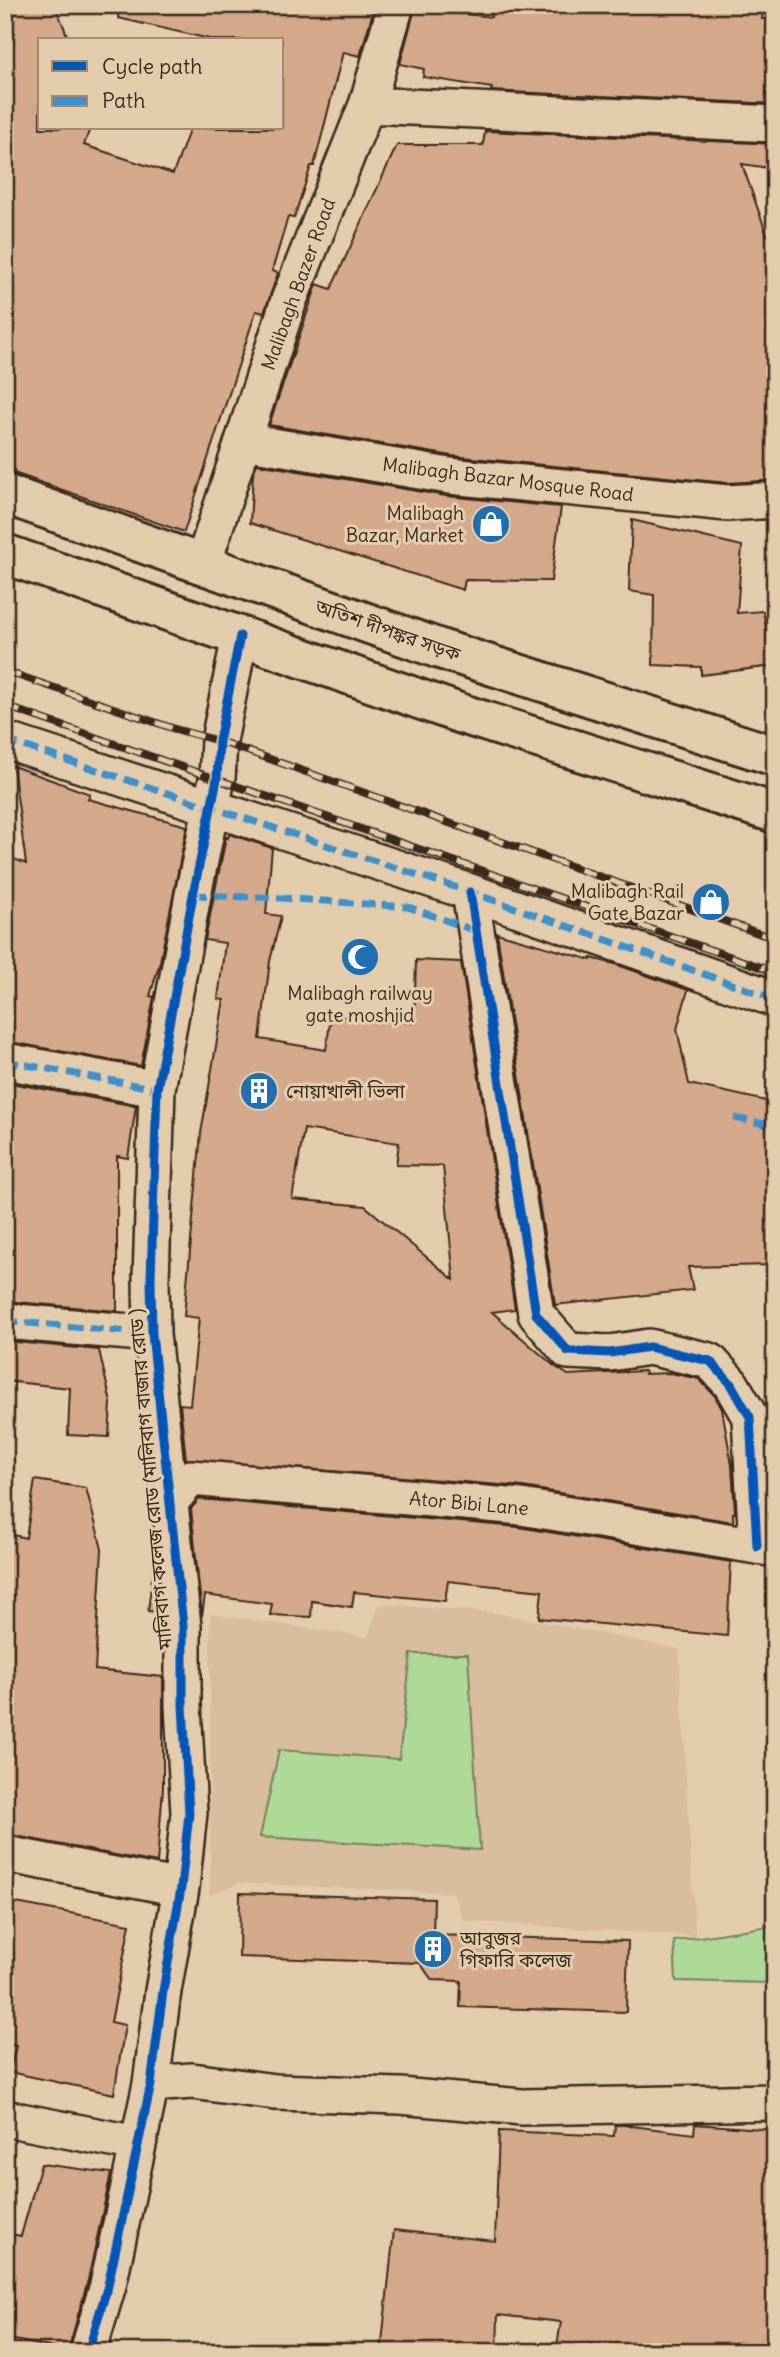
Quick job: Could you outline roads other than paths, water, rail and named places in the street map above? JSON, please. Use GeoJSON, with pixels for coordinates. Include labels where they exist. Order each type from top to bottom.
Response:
{"type":"FeatureCollection","features":[{"type":"Feature","properties":{"kind":"main road","name":"অতিশ দীপঙ্কর সড়ক"},"geometry":{"type":"LineString","coordinates":[[5,494],[440,649],[775,756]]}},
{"type":"Feature","properties":{"kind":"main road"},"geometry":{"type":"LineString","coordinates":[[5,554],[462,714],[775,813]]}},
{"type":"Feature","properties":{"kind":"street","name":"Malibagh Bazer Road"},"geometry":{"type":"LineString","coordinates":[[203,565],[289,300],[367,105],[396,5]]}},
{"type":"Feature","properties":{"kind":"street"},"geometry":{"type":"LineString","coordinates":[[367,105],[775,124]]}},
{"type":"Feature","properties":{"kind":"street","name":"Malibagh Bazar Mosque Road"},"geometry":{"type":"LineString","coordinates":[[243,441],[449,476],[727,503],[775,500]]}},
{"type":"Feature","properties":{"kind":"street","name":"মালিবাগ কলেজ রোড (মালিবাগ বাজার রোড )"},"geometry":{"type":"LineString","coordinates":[[88,2352],[108,2285],[151,2084],[163,1991],[181,1888],[188,1813],[183,1706],[183,1626],[152,1334],[150,1279],[157,1089],[217,779],[219,741],[240,636]]}},
{"type":"Feature","properties":{"kind":"street"},"geometry":{"type":"LineString","coordinates":[[5,740],[470,892],[775,999]]}},
{"type":"Feature","properties":{"kind":"street"},"geometry":{"type":"LineString","coordinates":[[470,892],[536,1314],[568,1351],[610,1353],[649,1347],[710,1361],[731,1384],[750,1417],[766,1547]]}},
{"type":"Feature","properties":{"kind":"street"},"geometry":{"type":"LineString","coordinates":[[5,1061],[157,1089]]}},
{"type":"Feature","properties":{"kind":"street"},"geometry":{"type":"LineString","coordinates":[[5,1321],[152,1334]]}},
{"type":"Feature","properties":{"kind":"street","name":"Ator Bibi Lane"},"geometry":{"type":"LineString","coordinates":[[170,1502],[191,1478],[521,1507],[766,1547]]}},
{"type":"Feature","properties":{"kind":"street"},"geometry":{"type":"LineString","coordinates":[[5,1854],[181,1888]]}},
{"type":"Feature","properties":{"kind":"street"},"geometry":{"type":"LineString","coordinates":[[151,2084],[192,2081],[275,2092],[400,2096],[522,2107],[775,2102]]}},
{"type":"Feature","properties":{"kind":"street"},"geometry":{"type":"LineString","coordinates":[[5,2118],[138,2144]]}},
{"type":"Feature","properties":{"kind":"railway"},"geometry":{"type":"LineString","coordinates":[[5,671],[175,729],[219,741],[775,939]]}},
{"type":"Feature","properties":{"kind":"railway"},"geometry":{"type":"LineString","coordinates":[[5,706],[775,972]]}},
{"type":"Feature","properties":{"kind":"place","name":"Malibagh Bazar, Market"},"geometry":{"type":"Point","coordinates":[491,524]}},
{"type":"Feature","properties":{"kind":"place","name":"Malibagh Rail Gate Bazar"},"geometry":{"type":"Point","coordinates":[711,902]}},
{"type":"Feature","properties":{"kind":"place","name":"Malibagh railway gate moshjid"},"geometry":{"type":"Point","coordinates":[360,957]}},
{"type":"Feature","properties":{"kind":"place","name":"নোয়াখালী ভিলা"},"geometry":{"type":"Point","coordinates":[259,1091]}},
{"type":"Feature","properties":{"kind":"place","name":"আবুজর গিফারি কলেজ"},"geometry":{"type":"Point","coordinates":[433,1949]}}]}
